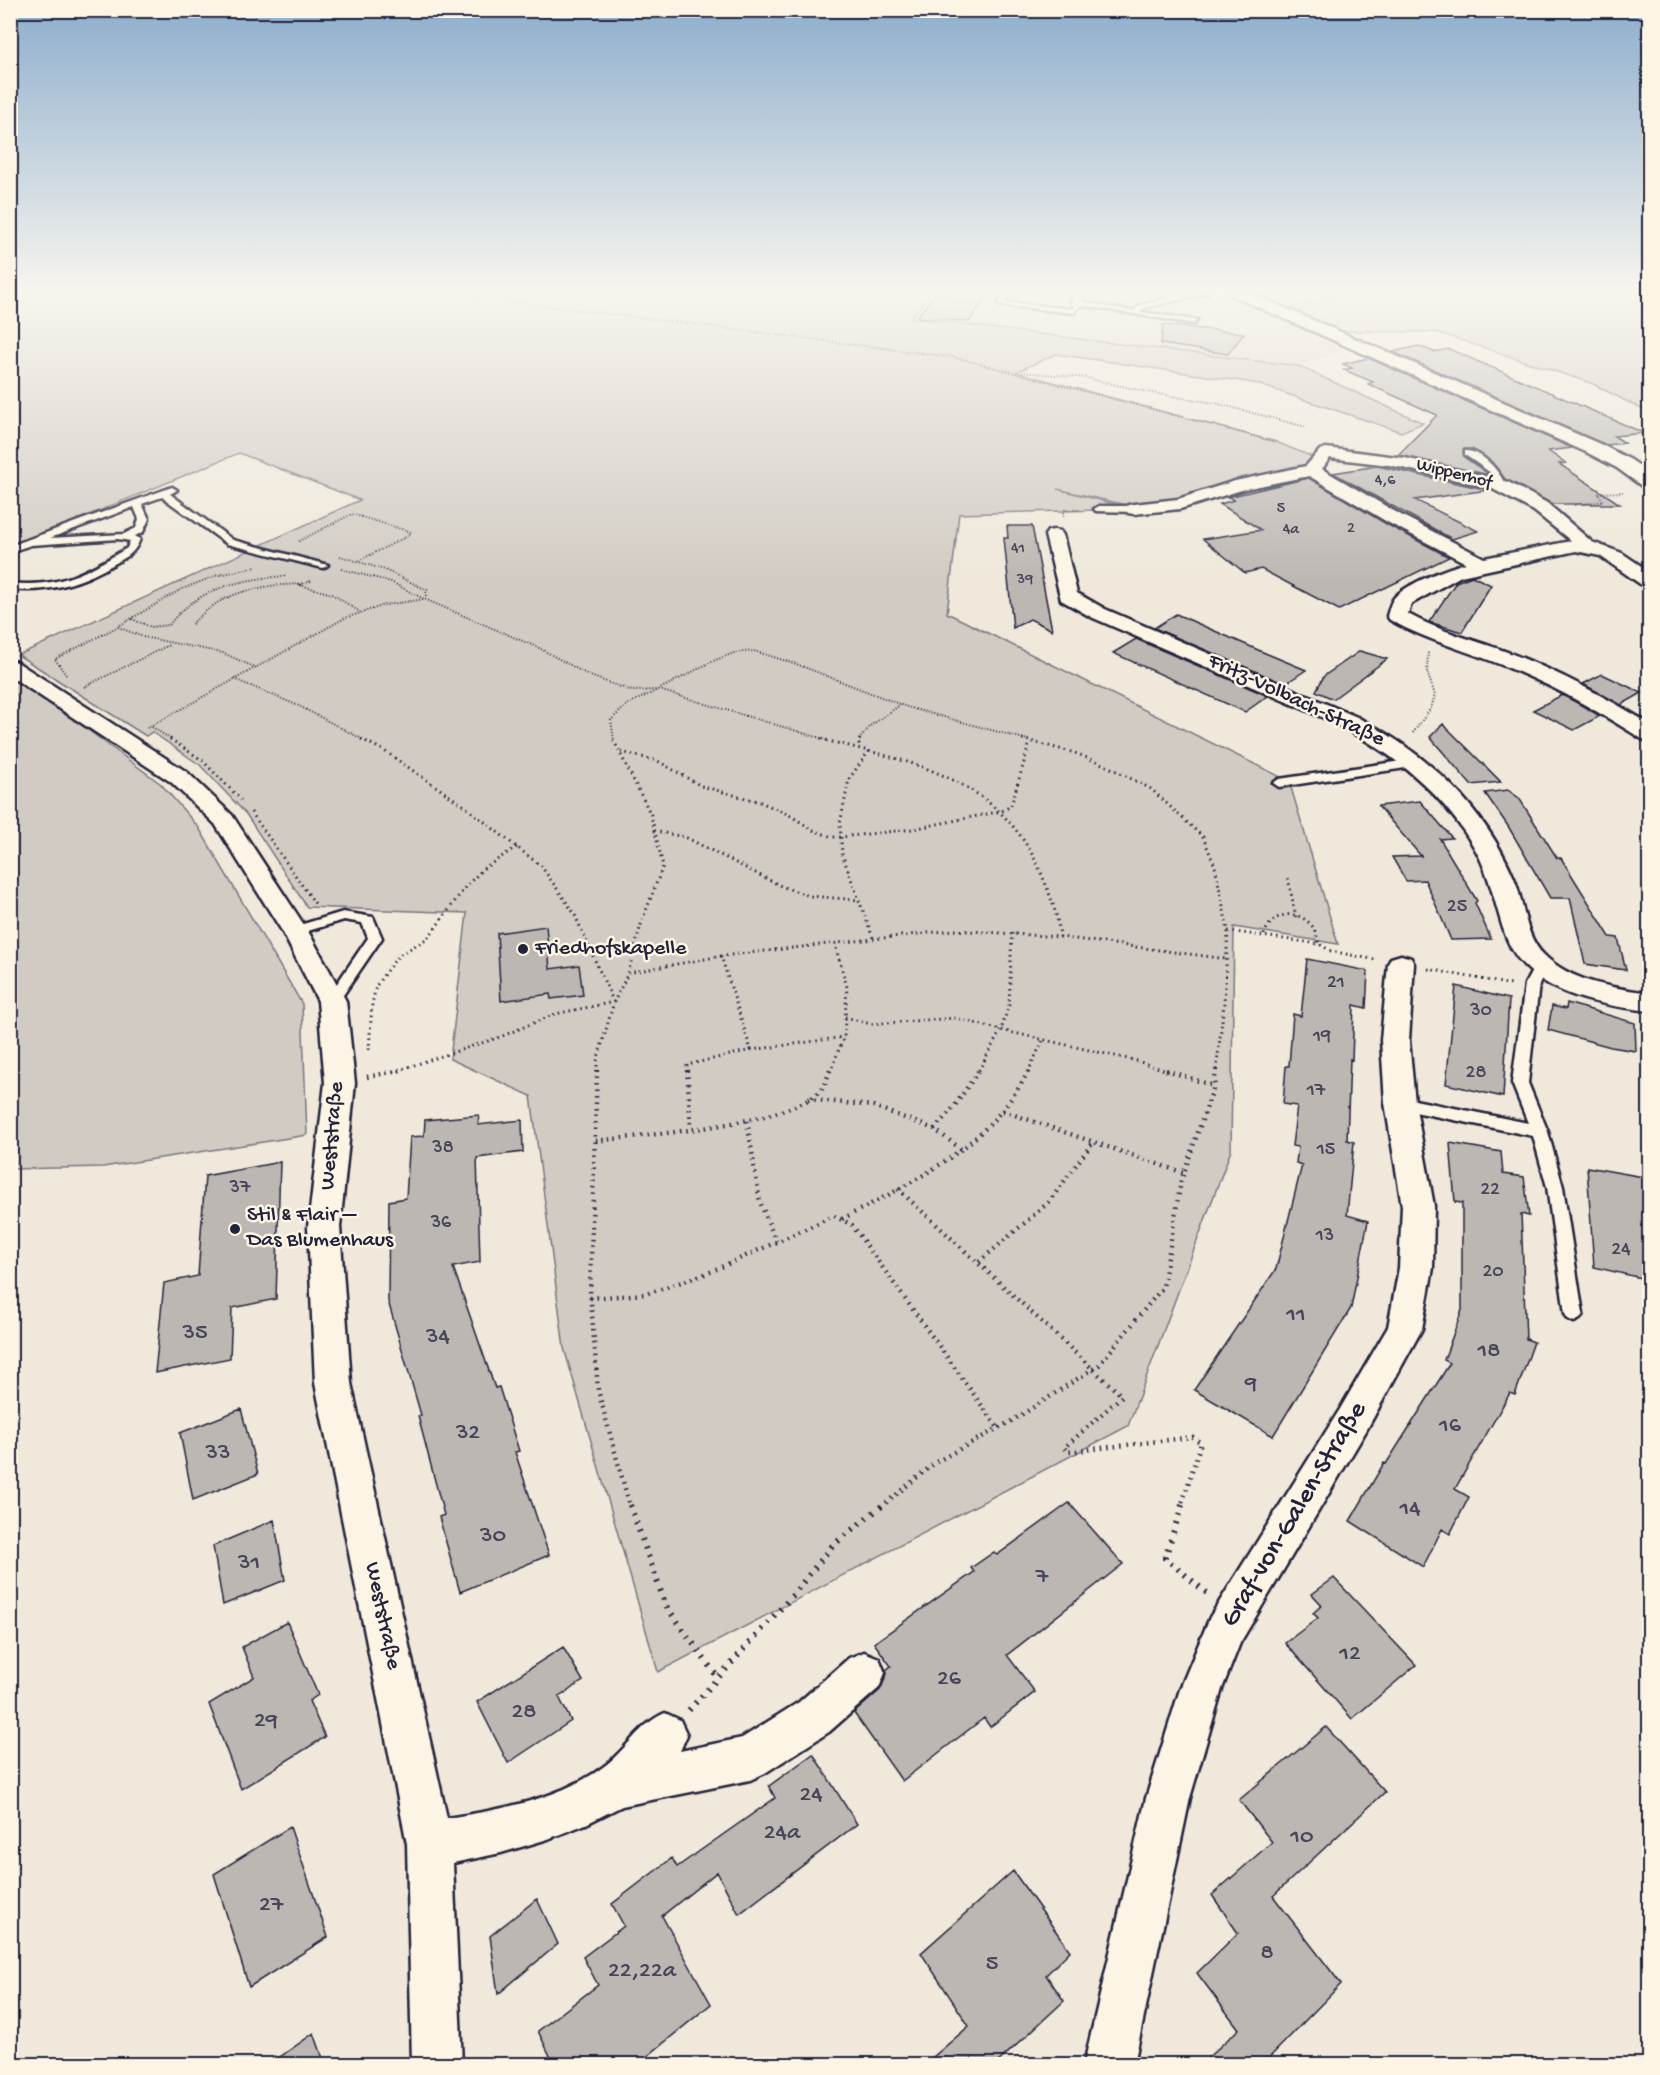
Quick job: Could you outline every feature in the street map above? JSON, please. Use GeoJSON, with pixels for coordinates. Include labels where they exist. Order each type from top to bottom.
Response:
{"type":"FeatureCollection","features":[{"type":"Feature","properties":{"kind":"main road"},"geometry":{"type":"LineString","coordinates":[[1461,390],[1593,448],[1624,464],[1650,483]]}},
{"type":"Feature","properties":{"kind":"street","name":"Wipperhof"},"geometry":{"type":"LineString","coordinates":[[1134,509],[1180,504],[1241,484],[1312,470],[1326,453],[1364,454],[1502,486],[1531,500],[1566,525],[1586,546]]}},
{"type":"Feature","properties":{"kind":"street"},"geometry":{"type":"LineString","coordinates":[[1312,470],[1395,519],[1482,564]]}},
{"type":"Feature","properties":{"kind":"street","name":"Fritz-Volbach-Straße"},"geometry":{"type":"LineString","coordinates":[[1054,535],[1068,596],[1098,613],[1329,712],[1395,748],[1415,763],[1450,797],[1478,835],[1502,878],[1522,944],[1540,968],[1605,994],[1650,1002]]}},
{"type":"Feature","properties":{"kind":"street"},"geometry":{"type":"LineString","coordinates":[[1650,582],[1614,555],[1586,546],[1482,564],[1454,572],[1402,601],[1397,616],[1433,635],[1515,662],[1591,698],[1650,734]]}},
{"type":"Feature","properties":{"kind":"street","name":"Weststraße"},"geometry":{"type":"LineString","coordinates":[[10,666],[179,777],[224,820],[294,931],[332,1001],[339,1073],[324,1227],[333,1383],[430,1844],[438,2064]]}},
{"type":"Feature","properties":{"kind":"street","name":"Graf-von-Galen-Straße"},"geometry":{"type":"LineString","coordinates":[[1109,2064],[1168,1798],[1201,1689],[1224,1631],[1353,1420],[1405,1329],[1416,1268],[1418,1206],[1400,1103],[1395,1040],[1401,964]]}},
{"type":"Feature","properties":{"kind":"street"},"geometry":{"type":"LineString","coordinates":[[430,1844],[496,1833],[576,1806],[614,1786],[750,1758],[814,1717],[864,1673]]}},
{"type":"Feature","properties":{"kind":"street"},"geometry":{"type":"LineString","coordinates":[[614,1786],[665,1735]]}},
{"type":"Feature","properties":{"kind":"lane"},"geometry":{"type":"LineString","coordinates":[[1468,453],[1495,472],[1502,486]]}},
{"type":"Feature","properties":{"kind":"lane"},"geometry":{"type":"LineString","coordinates":[[10,549],[174,489]]}},
{"type":"Feature","properties":{"kind":"lane"},"geometry":{"type":"LineString","coordinates":[[163,493],[230,542],[323,565]]}},
{"type":"Feature","properties":{"kind":"lane"},"geometry":{"type":"LineString","coordinates":[[126,537],[140,530],[144,519],[137,502]]}},
{"type":"Feature","properties":{"kind":"lane","name":"Wipperhof"},"geometry":{"type":"LineString","coordinates":[[1099,509],[1134,509]]}},
{"type":"Feature","properties":{"kind":"lane"},"geometry":{"type":"LineString","coordinates":[[10,586],[34,590],[59,586],[95,571],[130,550],[135,539],[117,536],[29,542]]}},
{"type":"Feature","properties":{"kind":"lane"},"geometry":{"type":"LineString","coordinates":[[1279,783],[1415,763]]}},
{"type":"Feature","properties":{"kind":"lane"},"geometry":{"type":"LineString","coordinates":[[294,931],[343,916],[368,920],[375,938],[332,1001]]}},
{"type":"Feature","properties":{"kind":"lane"},"geometry":{"type":"LineString","coordinates":[[1540,968],[1531,989],[1520,1083],[1540,1132],[1555,1186],[1574,1314]]}},
{"type":"Feature","properties":{"kind":"lane"},"geometry":{"type":"LineString","coordinates":[[1400,1103],[1540,1132]]}},
{"type":"Feature","properties":{"kind":"path"},"geometry":{"type":"LineString","coordinates":[[1081,390],[1276,442]]}},
{"type":"Feature","properties":{"kind":"path"},"geometry":{"type":"LineString","coordinates":[[1138,390],[1215,403],[1306,427]]}},
{"type":"Feature","properties":{"kind":"path"},"geometry":{"type":"LineString","coordinates":[[1578,505],[1603,501],[1598,492],[1630,492]]}},
{"type":"Feature","properties":{"kind":"path"},"geometry":{"type":"LineString","coordinates":[[1054,535],[1060,530],[1065,510],[1099,509]]}},
{"type":"Feature","properties":{"kind":"path"},"geometry":{"type":"LineString","coordinates":[[304,547],[293,545],[352,514],[411,532],[408,536],[358,561]]}},
{"type":"Feature","properties":{"kind":"path"},"geometry":{"type":"LineString","coordinates":[[337,555],[394,572],[427,590],[425,599]]}},
{"type":"Feature","properties":{"kind":"path"},"geometry":{"type":"LineString","coordinates":[[323,565],[390,582],[539,648],[590,676],[632,691],[658,690],[915,764],[977,791],[1002,811],[1023,834],[1040,861],[1059,922],[1060,937]]}},
{"type":"Feature","properties":{"kind":"path"},"geometry":{"type":"LineString","coordinates":[[37,685],[68,674],[55,659],[117,627],[180,590],[215,576],[258,567]]}},
{"type":"Feature","properties":{"kind":"path"},"geometry":{"type":"LineString","coordinates":[[334,572],[343,569]]}},
{"type":"Feature","properties":{"kind":"path"},"geometry":{"type":"LineString","coordinates":[[131,619],[151,627],[169,625],[177,612],[195,598],[237,583],[266,577],[290,576]]}},
{"type":"Feature","properties":{"kind":"path"},"geometry":{"type":"LineString","coordinates":[[300,585],[317,578]]}},
{"type":"Feature","properties":{"kind":"path"},"geometry":{"type":"LineString","coordinates":[[192,624],[208,607],[231,595],[271,586],[300,585],[322,589],[339,596],[361,613]]}},
{"type":"Feature","properties":{"kind":"path"},"geometry":{"type":"LineString","coordinates":[[122,740],[152,727],[318,632],[384,605],[425,599]]}},
{"type":"Feature","properties":{"kind":"path"},"geometry":{"type":"LineString","coordinates":[[117,627],[131,634],[170,645],[219,652],[254,667]]}},
{"type":"Feature","properties":{"kind":"path"},"geometry":{"type":"LineString","coordinates":[[1395,748],[1408,738],[1431,708],[1435,695],[1427,672],[1428,651],[1433,635]]}},
{"type":"Feature","properties":{"kind":"path"},"geometry":{"type":"LineString","coordinates":[[79,689],[170,645]]}},
{"type":"Feature","properties":{"kind":"path"},"geometry":{"type":"LineString","coordinates":[[665,1735],[718,1678],[792,1596],[832,1546],[936,1462],[998,1428],[1099,1365],[1163,1287],[1184,1173],[1214,1086],[1224,1004],[1228,931],[1215,866],[1203,837],[1151,789],[1105,765],[1075,753],[901,705],[796,664],[754,651],[734,653],[713,661],[628,704],[611,720],[613,738],[651,815],[663,866],[642,921],[628,973],[614,1002],[597,1061],[590,1298],[598,1390],[632,1513],[666,1606],[718,1678]]}},
{"type":"Feature","properties":{"kind":"path"},"geometry":{"type":"LineString","coordinates":[[234,679],[299,705],[383,750],[463,805],[541,866],[574,913],[614,1002]]}},
{"type":"Feature","properties":{"kind":"path"},"geometry":{"type":"LineString","coordinates":[[862,750],[858,743],[859,738],[870,726],[901,705]]}},
{"type":"Feature","properties":{"kind":"path"},"geometry":{"type":"LineString","coordinates":[[152,727],[202,760],[232,788],[264,828],[318,908]]}},
{"type":"Feature","properties":{"kind":"path"},"geometry":{"type":"LineString","coordinates":[[620,752],[658,761],[701,786],[760,802],[788,813],[813,830],[832,837],[841,837],[913,828],[1002,811],[1011,806],[1030,742]]}},
{"type":"Feature","properties":{"kind":"path"},"geometry":{"type":"LineString","coordinates":[[869,752],[849,779],[840,825],[842,854],[873,938]]}},
{"type":"Feature","properties":{"kind":"path"},"geometry":{"type":"LineString","coordinates":[[654,831],[685,837],[700,843],[783,887],[810,896],[859,900]]}},
{"type":"Feature","properties":{"kind":"path"},"geometry":{"type":"LineString","coordinates":[[339,1073],[368,1056],[374,995],[376,986],[387,970],[399,955],[428,938],[466,886],[484,868],[517,847]]}},
{"type":"Feature","properties":{"kind":"path"},"geometry":{"type":"LineString","coordinates":[[1288,878],[1296,917]]}},
{"type":"Feature","properties":{"kind":"path"},"geometry":{"type":"LineString","coordinates":[[1264,935],[1265,927],[1271,918],[1279,915],[1296,917],[1314,928],[1319,944]]}},
{"type":"Feature","properties":{"kind":"path"},"geometry":{"type":"LineString","coordinates":[[628,973],[721,956],[954,930],[1060,937],[1227,959]]}},
{"type":"Feature","properties":{"kind":"path"},"geometry":{"type":"LineString","coordinates":[[1228,931],[1319,944],[1331,951],[1531,989]]}},
{"type":"Feature","properties":{"kind":"path"},"geometry":{"type":"LineString","coordinates":[[934,1129],[947,1117],[972,1084],[1001,1030],[1009,1005],[1012,933]]}},
{"type":"Feature","properties":{"kind":"path"},"geometry":{"type":"LineString","coordinates":[[596,1142],[747,1121],[774,1114],[807,1099],[824,1088],[844,1037],[847,987],[835,944]]}},
{"type":"Feature","properties":{"kind":"path"},"geometry":{"type":"LineString","coordinates":[[721,956],[751,1050]]}},
{"type":"Feature","properties":{"kind":"path"},"geometry":{"type":"LineString","coordinates":[[339,1073],[403,1070],[458,1048],[500,1037],[555,1014],[614,1002]]}},
{"type":"Feature","properties":{"kind":"path"},"geometry":{"type":"LineString","coordinates":[[845,1017],[871,1024],[956,1018],[1137,1061],[1214,1086]]}},
{"type":"Feature","properties":{"kind":"path"},"geometry":{"type":"LineString","coordinates":[[691,1127],[687,1065],[751,1050],[844,1037]]}},
{"type":"Feature","properties":{"kind":"path"},"geometry":{"type":"LineString","coordinates":[[841,1219],[898,1189],[961,1149],[996,1120],[1020,1088],[1043,1040]]}},
{"type":"Feature","properties":{"kind":"path"},"geometry":{"type":"LineString","coordinates":[[807,1099],[873,1106],[934,1129],[961,1149]]}},
{"type":"Feature","properties":{"kind":"path"},"geometry":{"type":"LineString","coordinates":[[1003,1111],[1184,1173]]}},
{"type":"Feature","properties":{"kind":"path"},"geometry":{"type":"LineString","coordinates":[[747,1121],[760,1202],[776,1241]]}},
{"type":"Feature","properties":{"kind":"path"},"geometry":{"type":"LineString","coordinates":[[979,1262],[1049,1202],[1093,1142]]}},
{"type":"Feature","properties":{"kind":"path"},"geometry":{"type":"LineString","coordinates":[[898,1189],[1122,1396],[1064,1448],[1068,1452],[1193,1437],[1201,1443],[1165,1558],[1233,1615]]}},
{"type":"Feature","properties":{"kind":"path"},"geometry":{"type":"LineString","coordinates":[[590,1298],[646,1294],[708,1273],[834,1216],[852,1225],[998,1428]]}},
{"type":"Feature","properties":{"kind":"shaded area"},"geometry":{"type":"Polygon","coordinates":[[[11,390],[1082,390],[1276,442],[1313,457],[1306,468],[1171,502],[1131,506],[1057,489],[1134,509],[959,514],[947,613],[1289,781],[1338,944],[1234,927],[1231,1150],[1128,1426],[658,1672],[564,1348],[531,1096],[450,1059],[467,913],[307,907],[246,814],[200,765],[152,732],[146,736],[18,655],[360,500],[239,453],[11,547],[11,390]]]}},
{"type":"Feature","properties":{"kind":"shaded area"},"geometry":{"type":"Polygon","coordinates":[[[1274,390],[1350,390],[1423,423],[1401,432],[1274,390]]]}},
{"type":"Feature","properties":{"kind":"shaded area"},"geometry":{"type":"Polygon","coordinates":[[[1604,390],[1649,390],[1649,413],[1604,390]]]}},
{"type":"Feature","properties":{"kind":"shaded area"},"geometry":{"type":"Polygon","coordinates":[[[10,672],[161,784],[199,828],[302,1004],[307,1135],[103,1167],[11,1169],[10,672]]]}},
{"type":"Feature","properties":{"kind":"building"},"geometry":{"type":"Polygon","coordinates":[[[1381,390],[1440,390],[1572,448],[1548,451],[1566,463],[1559,464],[1620,504],[1551,504],[1505,479],[1491,461],[1472,449],[1463,449],[1464,457],[1490,475],[1398,455],[1437,415],[1381,390]]]}},
{"type":"Feature","properties":{"kind":"building"},"geometry":{"type":"Polygon","coordinates":[[[1480,390],[1544,390],[1644,433],[1614,436],[1625,443],[1606,445],[1480,390]]]}},
{"type":"Feature","properties":{"kind":"building"},"geometry":{"type":"Polygon","coordinates":[[[1377,466],[1489,490],[1415,500],[1478,531],[1452,539],[1333,473],[1377,466]]]}},
{"type":"Feature","properties":{"kind":"building"},"geometry":{"type":"Polygon","coordinates":[[[1309,478],[1388,525],[1449,557],[1339,610],[1261,569],[1245,573],[1203,539],[1261,530],[1220,504],[1234,500],[1228,497],[1309,478]]]}},
{"type":"Feature","properties":{"kind":"building"},"geometry":{"type":"Polygon","coordinates":[[[1007,526],[1032,526],[1052,630],[1030,619],[1013,628],[1004,538],[1008,538],[1007,526]]]}},
{"type":"Feature","properties":{"kind":"building"},"geometry":{"type":"Polygon","coordinates":[[[1472,576],[1491,585],[1462,632],[1429,622],[1456,582],[1472,576]]]}},
{"type":"Feature","properties":{"kind":"building"},"geometry":{"type":"Polygon","coordinates":[[[1176,614],[1306,670],[1285,684],[1154,628],[1176,614]]]}},
{"type":"Feature","properties":{"kind":"building"},"geometry":{"type":"Polygon","coordinates":[[[1136,639],[1268,696],[1245,712],[1113,653],[1136,639]]]}},
{"type":"Feature","properties":{"kind":"building"},"geometry":{"type":"Polygon","coordinates":[[[1360,651],[1387,659],[1333,699],[1316,691],[1324,676],[1360,651]]]}},
{"type":"Feature","properties":{"kind":"building"},"geometry":{"type":"Polygon","coordinates":[[[1602,674],[1642,693],[1621,705],[1583,684],[1602,674]]]}},
{"type":"Feature","properties":{"kind":"building"},"geometry":{"type":"Polygon","coordinates":[[[1562,695],[1600,716],[1574,730],[1533,710],[1562,695]]]}},
{"type":"Feature","properties":{"kind":"building"},"geometry":{"type":"Polygon","coordinates":[[[1443,724],[1501,782],[1471,785],[1430,737],[1443,724]]]}},
{"type":"Feature","properties":{"kind":"building"},"geometry":{"type":"Polygon","coordinates":[[[1508,790],[1519,798],[1557,858],[1561,858],[1610,937],[1618,938],[1626,970],[1585,964],[1570,898],[1550,898],[1508,826],[1485,793],[1508,790]]]}},
{"type":"Feature","properties":{"kind":"building"},"geometry":{"type":"Polygon","coordinates":[[[1420,801],[1452,838],[1440,839],[1477,901],[1475,903],[1491,939],[1451,940],[1425,880],[1406,881],[1392,857],[1421,856],[1378,806],[1420,801]]]}},
{"type":"Feature","properties":{"kind":"building","name":"Friedhofskapelle"},"geometry":{"type":"Polygon","coordinates":[[[546,926],[550,969],[579,965],[583,995],[551,999],[550,994],[501,1001],[497,933],[546,926]]]}},
{"type":"Feature","properties":{"kind":"building"},"geometry":{"type":"Polygon","coordinates":[[[1307,959],[1368,971],[1366,1008],[1354,1005],[1347,1140],[1354,1142],[1347,1215],[1368,1221],[1351,1308],[1273,1436],[1194,1390],[1276,1269],[1302,1165],[1296,1163],[1298,1147],[1292,1146],[1297,1106],[1283,1104],[1293,1014],[1301,1016],[1307,959]]]}},
{"type":"Feature","properties":{"kind":"building"},"geometry":{"type":"Polygon","coordinates":[[[1456,986],[1509,999],[1503,1097],[1446,1084],[1456,986]]]}},
{"type":"Feature","properties":{"kind":"building"},"geometry":{"type":"Polygon","coordinates":[[[1567,1003],[1635,1023],[1636,1051],[1611,1047],[1548,1030],[1552,1006],[1566,1009],[1567,1003]]]}},
{"type":"Feature","properties":{"kind":"building"},"geometry":{"type":"Polygon","coordinates":[[[479,1115],[478,1125],[522,1120],[523,1152],[477,1158],[480,1262],[453,1267],[495,1388],[499,1387],[519,1451],[515,1452],[549,1555],[460,1592],[439,1517],[444,1515],[418,1416],[421,1415],[388,1301],[389,1201],[406,1198],[410,1137],[424,1136],[425,1120],[479,1115]]]}},
{"type":"Feature","properties":{"kind":"building"},"geometry":{"type":"Polygon","coordinates":[[[1450,1143],[1501,1152],[1503,1174],[1524,1177],[1529,1216],[1521,1214],[1526,1339],[1534,1342],[1515,1395],[1510,1393],[1455,1489],[1469,1497],[1450,1534],[1442,1529],[1423,1567],[1350,1521],[1384,1463],[1386,1464],[1450,1363],[1444,1360],[1462,1310],[1462,1203],[1455,1202],[1450,1143]]]}},
{"type":"Feature","properties":{"kind":"building"},"geometry":{"type":"Polygon","coordinates":[[[280,1162],[276,1299],[232,1308],[230,1358],[155,1373],[164,1283],[198,1276],[205,1176],[280,1162]]]}},
{"type":"Feature","properties":{"kind":"building"},"geometry":{"type":"Polygon","coordinates":[[[1587,1167],[1643,1177],[1650,1234],[1650,1280],[1594,1267],[1587,1167]]]}},
{"type":"Feature","properties":{"kind":"building"},"geometry":{"type":"Polygon","coordinates":[[[241,1409],[258,1474],[193,1500],[180,1433],[241,1409]]]}},
{"type":"Feature","properties":{"kind":"building"},"geometry":{"type":"Polygon","coordinates":[[[1069,1503],[1123,1564],[1007,1655],[1035,1692],[990,1727],[984,1718],[902,1781],[854,1713],[880,1690],[887,1674],[886,1670],[891,1666],[874,1643],[974,1572],[971,1568],[994,1552],[997,1555],[1069,1503]]]}},
{"type":"Feature","properties":{"kind":"building"},"geometry":{"type":"Polygon","coordinates":[[[274,1520],[285,1580],[223,1605],[213,1546],[274,1520]]]}},
{"type":"Feature","properties":{"kind":"building"},"geometry":{"type":"Polygon","coordinates":[[[1334,1578],[1416,1665],[1352,1719],[1285,1643],[1318,1618],[1313,1613],[1322,1605],[1312,1594],[1334,1578]]]}},
{"type":"Feature","properties":{"kind":"building"},"geometry":{"type":"Polygon","coordinates":[[[287,1622],[318,1695],[309,1701],[325,1737],[241,1789],[209,1704],[254,1677],[242,1647],[287,1622]]]}},
{"type":"Feature","properties":{"kind":"building"},"geometry":{"type":"Polygon","coordinates":[[[563,1647],[583,1681],[559,1697],[571,1721],[508,1763],[477,1702],[563,1647]]]}},
{"type":"Feature","properties":{"kind":"building"},"geometry":{"type":"Polygon","coordinates":[[[1326,1727],[1385,1792],[1273,1896],[1341,1984],[1263,2064],[1201,2064],[1239,2029],[1197,1973],[1238,1933],[1212,1895],[1272,1842],[1239,1800],[1326,1727]]]}},
{"type":"Feature","properties":{"kind":"building"},"geometry":{"type":"Polygon","coordinates":[[[813,1754],[857,1824],[739,1914],[717,1872],[662,1916],[711,2004],[638,2064],[554,2064],[538,2031],[598,1985],[583,1957],[624,1926],[612,1904],[672,1858],[677,1867],[775,1798],[769,1786],[813,1754]]]}},
{"type":"Feature","properties":{"kind":"building"},"geometry":{"type":"Polygon","coordinates":[[[290,1827],[328,1937],[249,1987],[214,1874],[290,1827]]]}},
{"type":"Feature","properties":{"kind":"building"},"geometry":{"type":"Polygon","coordinates":[[[1013,1871],[1070,1951],[1046,1975],[1064,2001],[996,2064],[925,2064],[969,2026],[921,1953],[1013,1871]]]}},
{"type":"Feature","properties":{"kind":"building"},"geometry":{"type":"Polygon","coordinates":[[[537,1899],[558,1944],[498,1994],[490,1936],[537,1899]]]}},
{"type":"Feature","properties":{"kind":"building"},"geometry":{"type":"Polygon","coordinates":[[[314,2033],[325,2064],[270,2064],[314,2033]]]}},
{"type":"Feature","properties":{"kind":"place","name":"Friedhofskapelle"},"geometry":{"type":"Point","coordinates":[523,949]}},
{"type":"Feature","properties":{"kind":"place","name":"Stil & Flair – Das Blumenhaus"},"geometry":{"type":"Point","coordinates":[235,1229]}}]}
